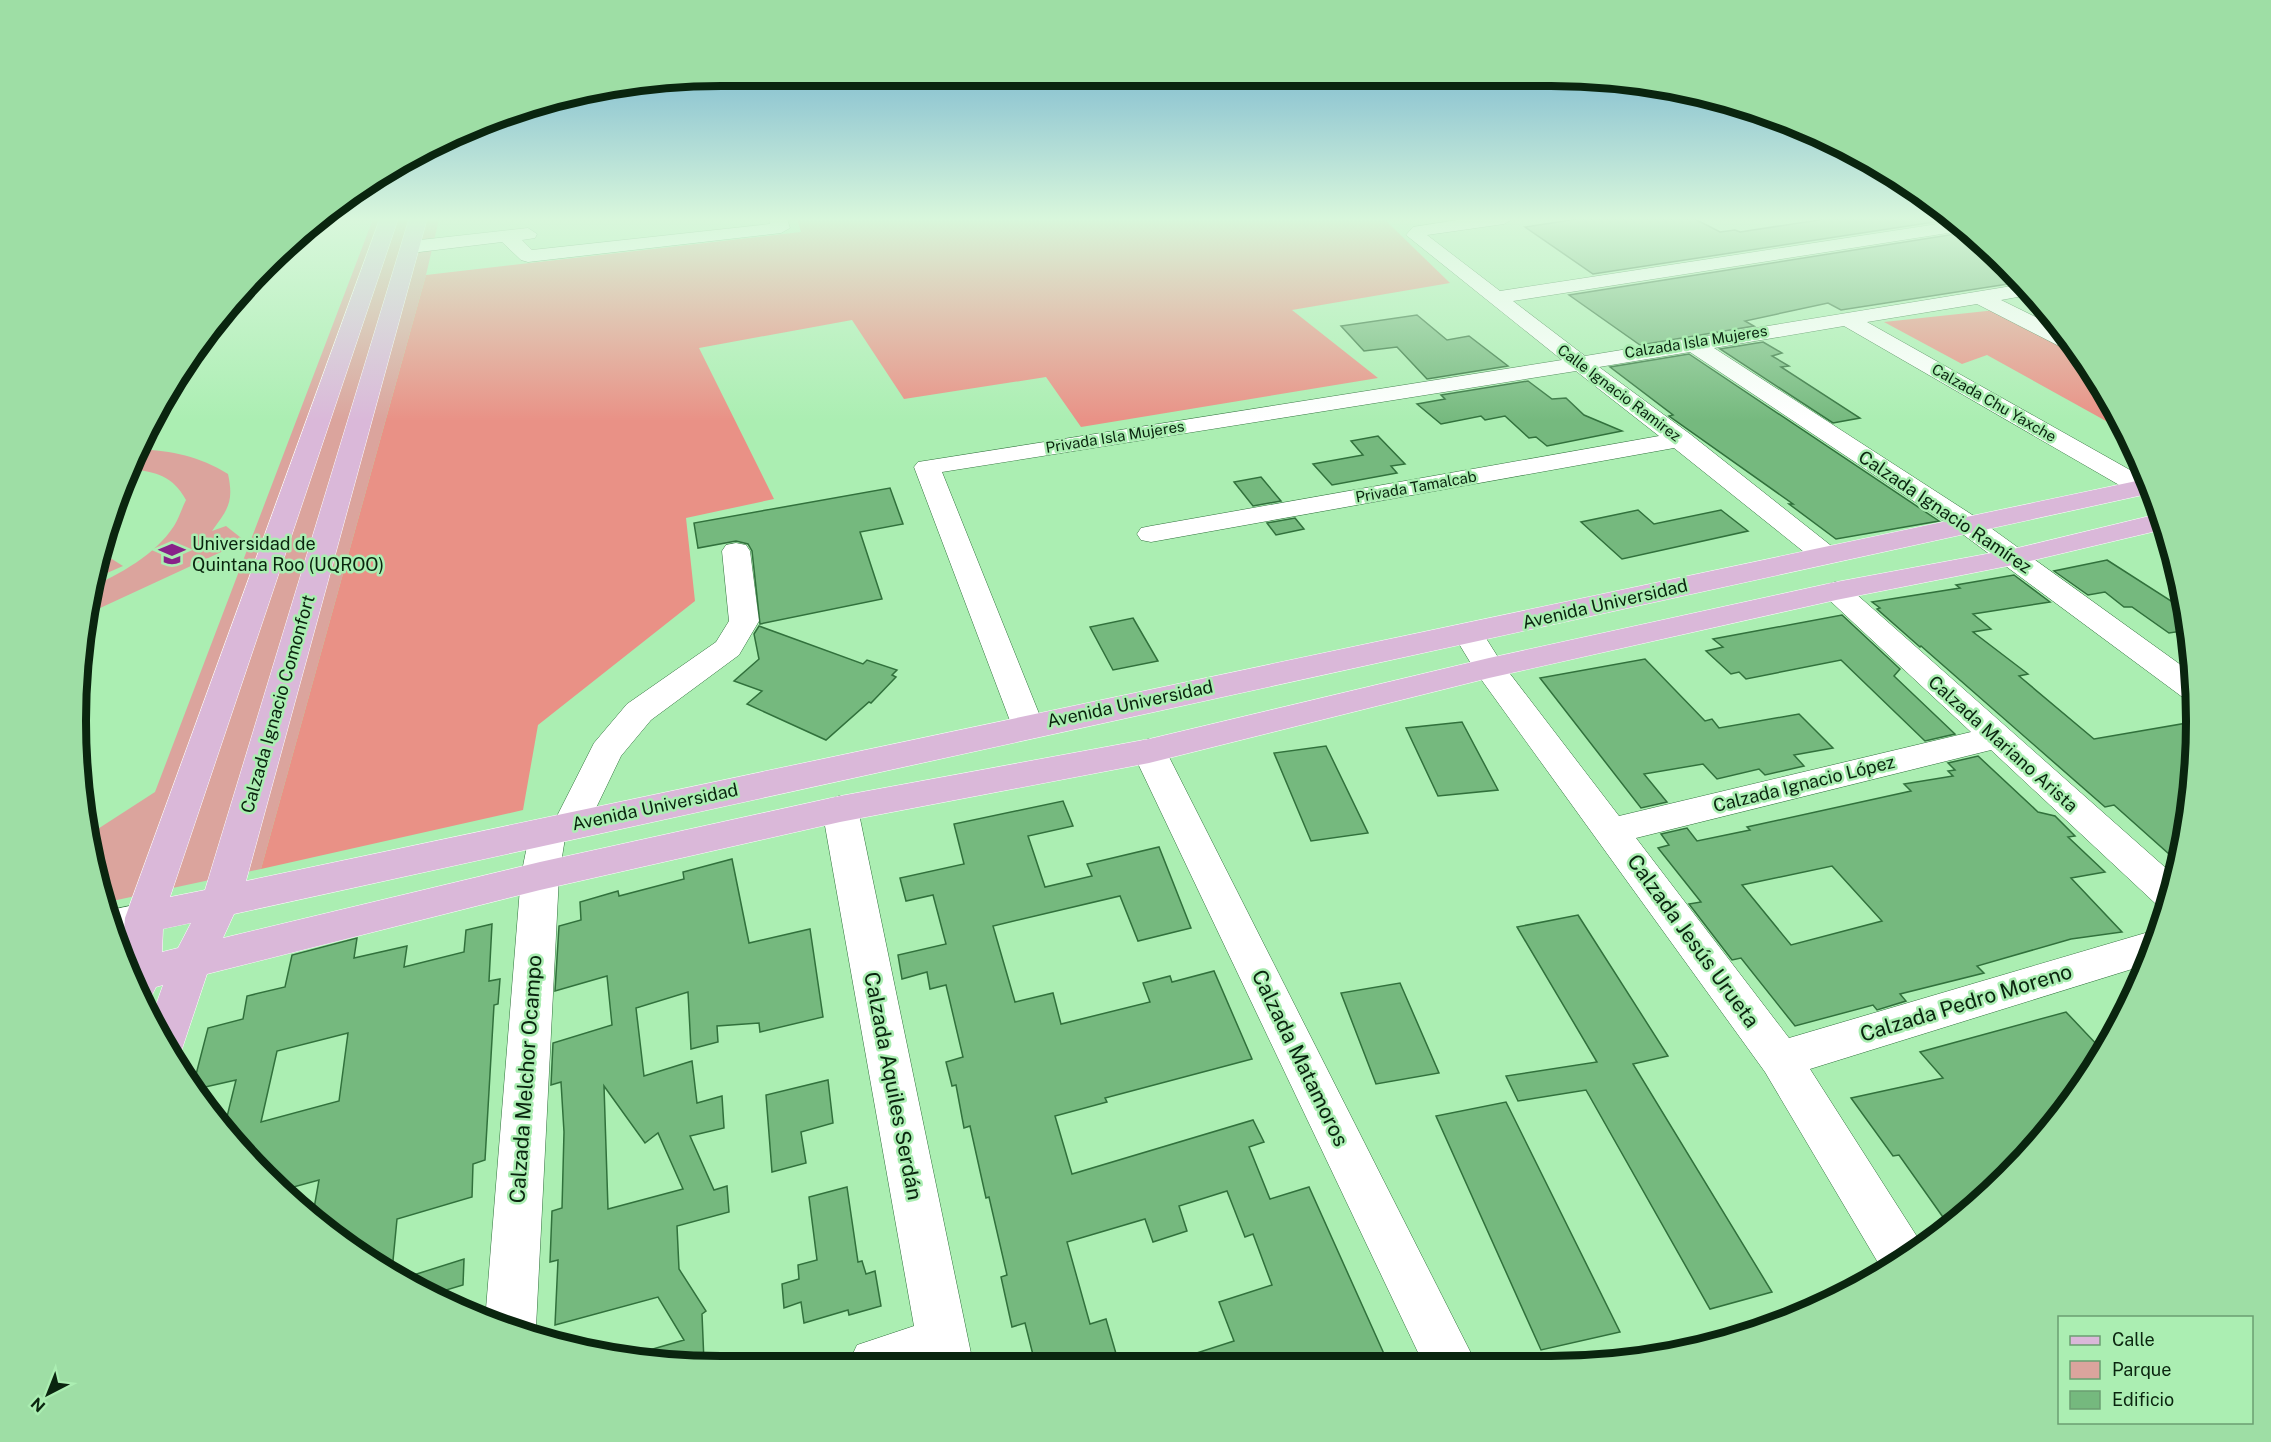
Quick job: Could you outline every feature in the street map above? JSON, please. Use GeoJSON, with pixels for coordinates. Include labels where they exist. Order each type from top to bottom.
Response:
{"type":"FeatureCollection","features":[{"type":"Feature","properties":{"kind":"main road"},"geometry":{"type":"LineString","coordinates":[[133,961],[128,921],[364,286]]}},
{"type":"Feature","properties":{"kind":"main road","name":"Calzada Ignacio Comonfort"},"geometry":{"type":"LineString","coordinates":[[168,1033],[191,962],[221,901],[400,286]]}},
{"type":"Feature","properties":{"kind":"main road","name":"Avenida Universidad"},"geometry":{"type":"LineString","coordinates":[[128,921],[1027,726],[1468,634],[1824,554],[2141,487]]}},
{"type":"Feature","properties":{"kind":"main road","name":"Avenida Universidad"},"geometry":{"type":"LineString","coordinates":[[140,978],[191,962],[540,876],[840,809],[1149,752],[1489,668],[1836,591],[2013,557],[2154,522]]}},
{"type":"Feature","properties":{"kind":"street","name":"Calle Ignacio Ramirez"},"geometry":{"type":"LineString","coordinates":[[1482,286],[1824,554]]}},
{"type":"Feature","properties":{"kind":"street"},"geometry":{"type":"LineString","coordinates":[[1496,298],[1572,286]]}},
{"type":"Feature","properties":{"kind":"street","name":"Calzada Isla Mujeres"},"geometry":{"type":"LineString","coordinates":[[1577,362],[2017,291]]}},
{"type":"Feature","properties":{"kind":"street"},"geometry":{"type":"LineString","coordinates":[[1977,296],[2055,335]]}},
{"type":"Feature","properties":{"kind":"street","name":"Calzada Chu Yaxche"},"geometry":{"type":"LineString","coordinates":[[1845,318],[2138,482]]}},
{"type":"Feature","properties":{"kind":"street","name":"Calzada Ignacio Ramírez"},"geometry":{"type":"LineString","coordinates":[[1692,343],[1967,524],[2184,683]]}},
{"type":"Feature","properties":{"kind":"street","name":"Privada Isla Mujeres"},"geometry":{"type":"LineString","coordinates":[[1027,726],[927,466],[1358,400],[1577,362]]}},
{"type":"Feature","properties":{"kind":"street","name":"Privada Tamalcab"},"geometry":{"type":"LineString","coordinates":[[1151,534],[1681,440]]}},
{"type":"Feature","properties":{"kind":"street","name":"Calzada Melchor Ocampo"},"geometry":{"type":"LineString","coordinates":[[510,1320],[540,876],[559,828],[606,751],[639,712],[728,648],[744,621],[736,550]]}},
{"type":"Feature","properties":{"kind":"street","name":"Calzada Mariano Arista"},"geometry":{"type":"LineString","coordinates":[[1836,591],[1995,738],[2163,888]]}},
{"type":"Feature","properties":{"kind":"street","name":"Calzada Jesús Urueta"},"geometry":{"type":"LineString","coordinates":[[1468,634],[1489,668],[1780,1059],[1899,1252]]}},
{"type":"Feature","properties":{"kind":"street","name":"Calzada Ignacio López"},"geometry":{"type":"LineString","coordinates":[[1612,831],[1995,738]]}},
{"type":"Feature","properties":{"kind":"street","name":"Calzada Matamoros"},"geometry":{"type":"LineString","coordinates":[[1149,752],[1447,1356]]}},
{"type":"Feature","properties":{"kind":"street","name":"Calzada Aquiles Serdán"},"geometry":{"type":"LineString","coordinates":[[840,809],[945,1353]]}},
{"type":"Feature","properties":{"kind":"street","name":"Calzada Pedro Moreno"},"geometry":{"type":"LineString","coordinates":[[1780,1059],[2142,950]]}},
{"type":"Feature","properties":{"kind":"street"},"geometry":{"type":"LineString","coordinates":[[924,1356],[945,1353]]}},
{"type":"Feature","properties":{"kind":"green space"},"geometry":{"type":"Polygon","coordinates":[[[347,286],[423,286],[261,869],[112,901],[96,830],[155,792],[347,286]]]}},
{"type":"Feature","properties":{"kind":"green space"},"geometry":{"type":"Polygon","coordinates":[[[147,450],[185,455],[228,474],[230,499],[222,517],[212,531],[226,526],[245,541],[96,610],[101,582],[125,570],[157,546],[174,526],[186,500],[169,480],[137,470],[147,450]]]}},
{"type":"Feature","properties":{"kind":"green space"},"geometry":{"type":"Polygon","coordinates":[[[107,556],[123,566],[103,575],[107,556]]]}},
{"type":"Feature","properties":{"kind":"shaded area"},"geometry":{"type":"Polygon","coordinates":[[[423,286],[1431,286],[1292,310],[1378,378],[1081,427],[1046,377],[904,399],[852,320],[699,348],[774,499],[686,518],[695,601],[538,725],[523,810],[261,869],[423,286]]]}},
{"type":"Feature","properties":{"kind":"shaded area"},"geometry":{"type":"Polygon","coordinates":[[[1996,310],[2059,340],[2111,424],[1987,355],[1962,364],[1884,322],[1996,310]]]}},
{"type":"Feature","properties":{"kind":"building"},"geometry":{"type":"Polygon","coordinates":[[[1624,286],[1993,286],[1841,310],[1828,303],[1745,321],[1754,326],[1640,345],[1569,295],[1624,286]]]}},
{"type":"Feature","properties":{"kind":"building"},"geometry":{"type":"Polygon","coordinates":[[[1417,315],[1447,340],[1469,336],[1508,366],[1427,379],[1397,347],[1364,351],[1341,326],[1417,315]]]}},
{"type":"Feature","properties":{"kind":"building"},"geometry":{"type":"Polygon","coordinates":[[[1763,342],[1782,353],[1772,356],[1789,366],[1781,367],[1860,418],[1833,423],[1720,349],[1763,342]]]}},
{"type":"Feature","properties":{"kind":"building"},"geometry":{"type":"Polygon","coordinates":[[[1689,354],[1939,521],[1836,539],[1789,504],[1793,504],[1669,416],[1673,415],[1610,367],[1689,354]]]}},
{"type":"Feature","properties":{"kind":"building"},"geometry":{"type":"Polygon","coordinates":[[[1528,381],[1552,399],[1566,398],[1584,415],[1622,431],[1547,446],[1536,437],[1529,438],[1505,416],[1485,420],[1481,416],[1441,424],[1417,404],[1445,399],[1441,395],[1528,381]]]}},
{"type":"Feature","properties":{"kind":"building"},"geometry":{"type":"Polygon","coordinates":[[[1378,436],[1405,464],[1391,466],[1397,473],[1332,485],[1313,464],[1363,455],[1351,441],[1378,436]]]}},
{"type":"Feature","properties":{"kind":"building"},"geometry":{"type":"Polygon","coordinates":[[[1261,477],[1281,501],[1253,506],[1234,482],[1261,477]]]}},
{"type":"Feature","properties":{"kind":"building"},"geometry":{"type":"Polygon","coordinates":[[[890,488],[903,524],[860,532],[882,599],[760,624],[752,551],[748,544],[736,541],[698,548],[694,523],[890,488]]]}},
{"type":"Feature","properties":{"kind":"building"},"geometry":{"type":"Polygon","coordinates":[[[1638,510],[1654,524],[1721,510],[1748,531],[1622,559],[1581,522],[1638,510]]]}},
{"type":"Feature","properties":{"kind":"building"},"geometry":{"type":"Polygon","coordinates":[[[1295,518],[1304,529],[1276,535],[1267,523],[1295,518]]]}},
{"type":"Feature","properties":{"kind":"building"},"geometry":{"type":"Polygon","coordinates":[[[2107,560],[2174,603],[2179,632],[2169,633],[2132,607],[2124,607],[2105,592],[2088,595],[2054,571],[2107,560]]]}},
{"type":"Feature","properties":{"kind":"building"},"geometry":{"type":"Polygon","coordinates":[[[2014,575],[2050,602],[1973,614],[1991,629],[1973,632],[2028,674],[2019,676],[2094,739],[2186,723],[2180,804],[2171,855],[2114,805],[2105,807],[1920,647],[1872,602],[1960,588],[1956,585],[2014,575]]]}},
{"type":"Feature","properties":{"kind":"building"},"geometry":{"type":"Polygon","coordinates":[[[1842,615],[1900,669],[1894,676],[1955,734],[1925,741],[1841,660],[1746,679],[1739,672],[1731,674],[1706,651],[1723,647],[1713,639],[1842,615]]]}},
{"type":"Feature","properties":{"kind":"building"},"geometry":{"type":"Polygon","coordinates":[[[1133,618],[1158,661],[1113,670],[1090,627],[1133,618]]]}},
{"type":"Feature","properties":{"kind":"building"},"geometry":{"type":"Polygon","coordinates":[[[759,626],[863,664],[867,660],[897,670],[892,675],[896,677],[871,703],[869,702],[826,740],[747,704],[762,691],[734,681],[759,659],[754,634],[759,626]]]}},
{"type":"Feature","properties":{"kind":"building"},"geometry":{"type":"Polygon","coordinates":[[[1645,659],[1705,721],[1712,719],[1719,728],[1799,714],[1833,748],[1794,755],[1804,766],[1765,775],[1759,769],[1717,779],[1703,764],[1644,774],[1667,802],[1641,808],[1540,678],[1645,659]]]}},
{"type":"Feature","properties":{"kind":"building"},"geometry":{"type":"Polygon","coordinates":[[[1462,722],[1498,790],[1438,796],[1406,728],[1462,722]]]}},
{"type":"Feature","properties":{"kind":"building"},"geometry":{"type":"Polygon","coordinates":[[[1326,746],[1368,833],[1311,841],[1274,753],[1326,746]]]}},
{"type":"Feature","properties":{"kind":"building"},"geometry":{"type":"Polygon","coordinates":[[[1978,756],[2038,812],[2055,816],[2075,836],[2068,837],[2105,872],[2071,878],[2122,932],[2071,939],[1977,966],[1984,973],[1900,994],[1906,1001],[1877,1010],[1873,1005],[1795,1026],[1741,958],[1732,960],[1689,904],[1701,902],[1658,848],[1669,845],[1661,834],[1687,828],[1697,841],[1750,830],[1747,827],[1911,791],[1904,784],[1953,776],[1948,771],[1955,770],[1948,763],[1978,756]],[[1832,866],[1742,885],[1791,945],[1882,921],[1832,866]]]}},
{"type":"Feature","properties":{"kind":"building"},"geometry":{"type":"Polygon","coordinates":[[[1063,801],[1073,826],[1028,836],[1045,887],[1092,876],[1087,864],[1159,847],[1191,928],[1138,941],[1120,896],[993,926],[1015,1002],[1053,993],[1061,1024],[1150,1002],[1143,983],[1170,976],[1172,982],[1214,971],[1252,1059],[1105,1098],[1107,1102],[1055,1116],[1072,1174],[1253,1120],[1264,1142],[1249,1147],[1270,1199],[1309,1187],[1385,1356],[1187,1356],[1234,1341],[1219,1302],[1272,1285],[1253,1234],[1245,1237],[1227,1191],[1179,1206],[1187,1231],[1153,1242],[1145,1219],[1067,1242],[1090,1324],[1106,1319],[1117,1356],[1033,1356],[1025,1323],[1012,1327],[1001,1277],[1007,1275],[989,1197],[986,1198],[970,1126],[964,1128],[956,1085],[952,1086],[946,1062],[963,1057],[946,985],[930,989],[927,972],[902,979],[898,955],[946,944],[933,895],[906,901],[900,878],[964,864],[954,824],[1063,801]]]}},
{"type":"Feature","properties":{"kind":"building"},"geometry":{"type":"Polygon","coordinates":[[[732,859],[749,943],[810,929],[823,1017],[760,1032],[759,1023],[717,1026],[718,1042],[691,1049],[688,992],[636,1008],[644,1076],[692,1061],[697,1103],[722,1096],[724,1128],[690,1136],[714,1190],[727,1186],[729,1212],[677,1226],[679,1269],[706,1311],[702,1314],[704,1356],[644,1352],[684,1340],[658,1297],[555,1325],[558,1260],[550,1262],[552,1211],[562,1208],[564,1132],[561,1082],[551,1085],[553,1043],[612,1025],[607,976],[555,991],[559,926],[581,920],[580,902],[618,891],[619,896],[684,879],[683,872],[732,859]],[[604,1086],[608,1209],[683,1189],[658,1133],[645,1143],[604,1086]]]}},
{"type":"Feature","properties":{"kind":"building"},"geometry":{"type":"Polygon","coordinates":[[[1578,915],[1668,1056],[1633,1064],[1772,1292],[1710,1309],[1586,1090],[1518,1101],[1506,1076],[1597,1062],[1517,927],[1578,915]]]}},
{"type":"Feature","properties":{"kind":"building"},"geometry":{"type":"Polygon","coordinates":[[[492,924],[489,981],[500,979],[498,1004],[494,1005],[485,1160],[473,1164],[472,1197],[397,1219],[393,1264],[314,1209],[319,1180],[290,1188],[243,1140],[226,1119],[236,1080],[203,1088],[195,1077],[208,1028],[243,1019],[247,996],[285,987],[292,955],[357,938],[354,958],[407,946],[404,967],[464,952],[466,930],[492,924]],[[348,1033],[277,1051],[261,1122],[339,1101],[348,1033]]]}},
{"type":"Feature","properties":{"kind":"building"},"geometry":{"type":"Polygon","coordinates":[[[1400,983],[1439,1073],[1376,1084],[1341,993],[1400,983]]]}},
{"type":"Feature","properties":{"kind":"building"},"geometry":{"type":"Polygon","coordinates":[[[2066,1012],[2097,1044],[2054,1108],[2028,1140],[1969,1199],[1944,1219],[1899,1155],[1893,1156],[1851,1098],[1943,1078],[1920,1052],[2066,1012]]]}},
{"type":"Feature","properties":{"kind":"building"},"geometry":{"type":"Polygon","coordinates":[[[828,1080],[833,1123],[801,1132],[806,1163],[772,1172],[766,1095],[828,1080]]]}},
{"type":"Feature","properties":{"kind":"building"},"geometry":{"type":"Polygon","coordinates":[[[1506,1102],[1620,1332],[1541,1350],[1436,1116],[1506,1102]]]}},
{"type":"Feature","properties":{"kind":"building"},"geometry":{"type":"Polygon","coordinates":[[[847,1187],[858,1262],[862,1261],[866,1274],[875,1271],[881,1306],[849,1315],[848,1310],[804,1323],[801,1302],[784,1308],[782,1284],[799,1279],[798,1265],[817,1260],[809,1197],[847,1187]]]}},
{"type":"Feature","properties":{"kind":"building"},"geometry":{"type":"Polygon","coordinates":[[[464,1259],[463,1285],[441,1292],[412,1276],[464,1259]]]}},
{"type":"Feature","properties":{"kind":"place","name":"Universidad de Quintana Roo (UQROO)"},"geometry":{"type":"Point","coordinates":[172,554]}}]}
